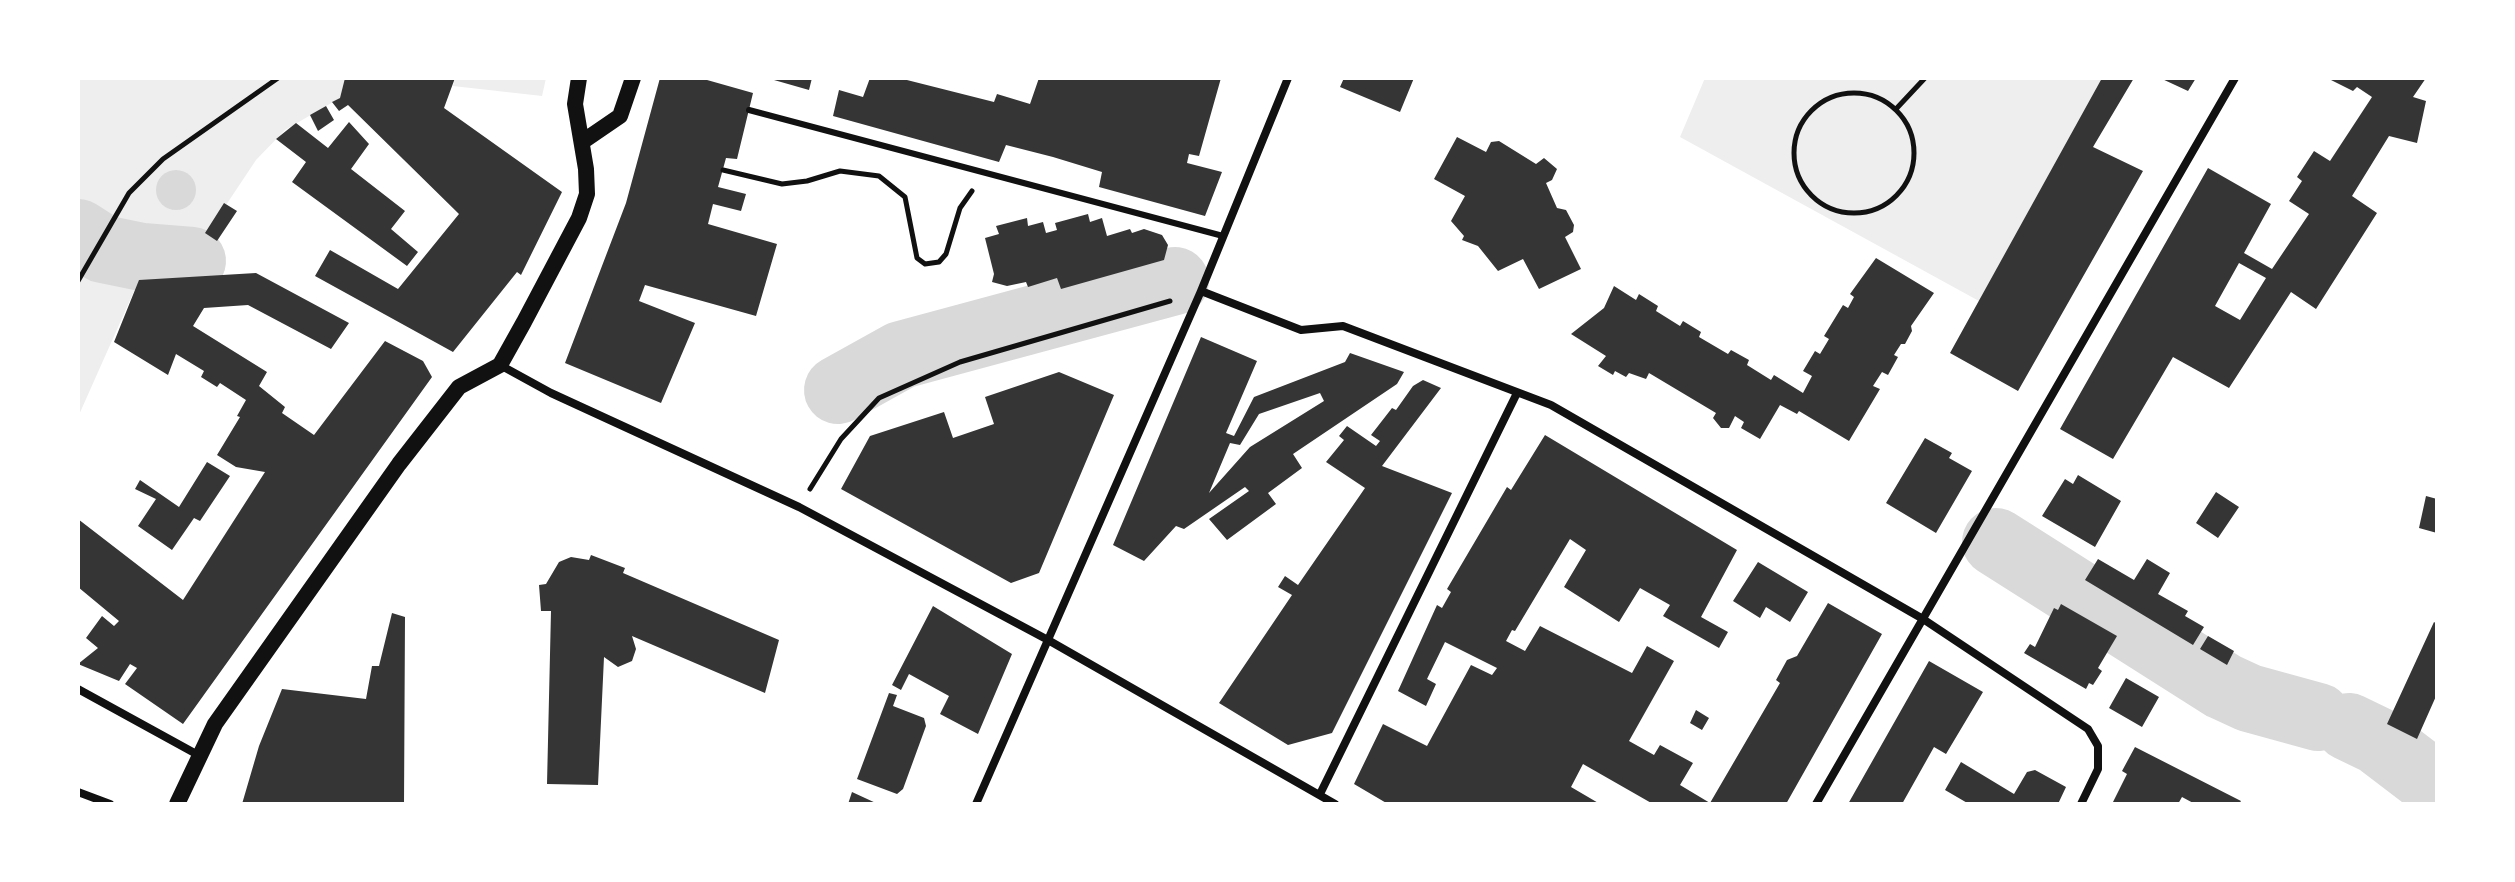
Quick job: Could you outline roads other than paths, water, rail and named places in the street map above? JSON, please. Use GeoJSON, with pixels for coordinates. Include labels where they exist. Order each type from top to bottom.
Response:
{"type":"FeatureCollection","features":[{"type":"Feature","properties":{"kind":"main road"},"geometry":{"type":"LineString","coordinates":[[177,804],[215,724],[399,464],[459,387],[500,365],[583,206],[587,181],[575,104],[579,78]]}},
{"type":"Feature","properties":{"kind":"main road"},"geometry":{"type":"LineString","coordinates":[[582,142],[620,116],[633,78]]}},
{"type":"Feature","properties":{"kind":"street"},"geometry":{"type":"LineString","coordinates":[[976,804],[1201,291],[1288,78]]}},
{"type":"Feature","properties":{"kind":"street"},"geometry":{"type":"LineString","coordinates":[[1816,804],[2235,78]]}},
{"type":"Feature","properties":{"kind":"street"},"geometry":{"type":"LineString","coordinates":[[1201,291],[1301,330],[1343,326],[1551,405],[1923,619],[2088,729],[2098,746],[2098,769],[2081,804]]}},
{"type":"Feature","properties":{"kind":"street"},"geometry":{"type":"LineString","coordinates":[[500,365],[551,393],[799,507],[1048,640],[1335,804]]}},
{"type":"Feature","properties":{"kind":"street"},"geometry":{"type":"LineString","coordinates":[[1320,794],[1517,393]]}},
{"type":"Feature","properties":{"kind":"street"},"geometry":{"type":"LineString","coordinates":[[80,689],[200,756]]}},
{"type":"Feature","properties":{"kind":"street"},"geometry":{"type":"LineString","coordinates":[[78,792],[110,804]]}},
{"type":"Feature","properties":{"kind":"lane"},"geometry":{"type":"LineString","coordinates":[[749,110],[1223,236]]}},
{"type":"Feature","properties":{"kind":"waterway"},"geometry":{"type":"LineString","coordinates":[[78,233],[103,249],[142,257],[192,261]]}},
{"type":"Feature","properties":{"kind":"waterway"},"geometry":{"type":"LineString","coordinates":[[838,390],[901,355],[1175,281]]}},
{"type":"Feature","properties":{"kind":"waterway"},"geometry":{"type":"LineString","coordinates":[[1996,542],[2223,686],[2249,698],[2318,717]]}},
{"type":"Feature","properties":{"kind":"waterway"},"geometry":{"type":"LineString","coordinates":[[2349,727],[2378,741],[2437,786]]}}]}
